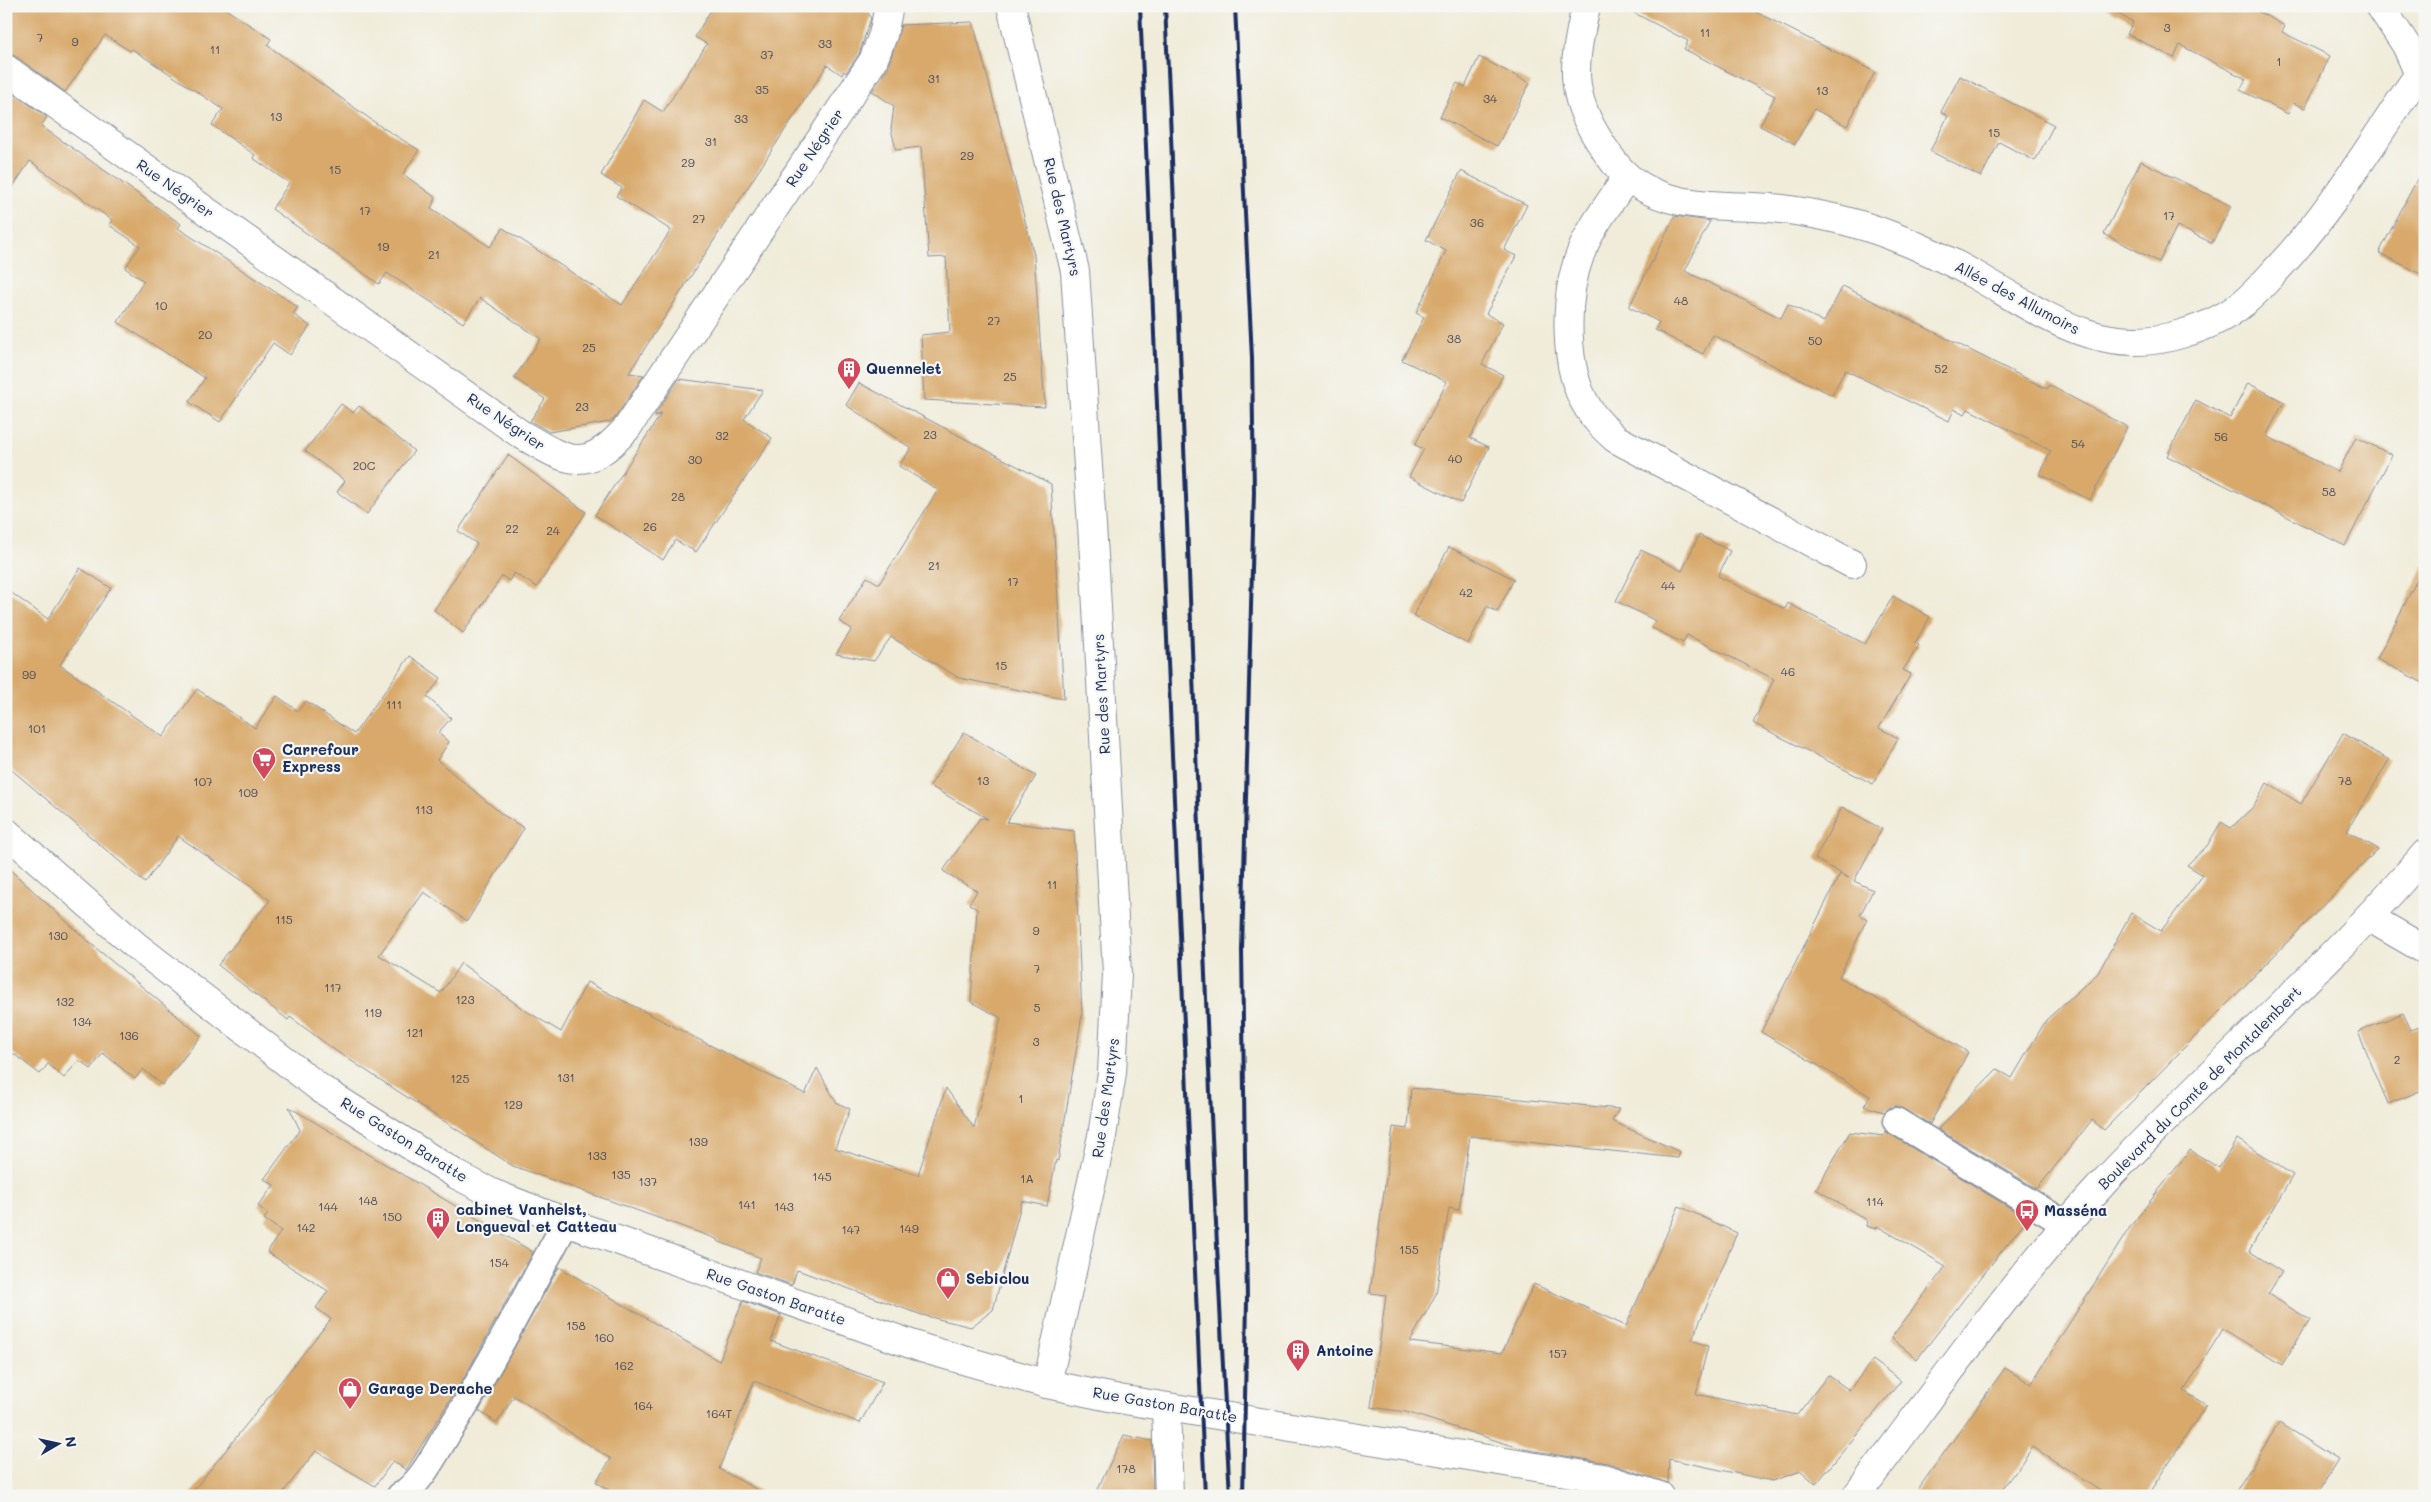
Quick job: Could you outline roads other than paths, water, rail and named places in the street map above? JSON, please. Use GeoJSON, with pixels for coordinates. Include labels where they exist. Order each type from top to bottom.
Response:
{"type":"FeatureCollection","features":[{"type":"Feature","properties":{"kind":"street","name":"Rue Négrier"},"geometry":{"type":"LineString","coordinates":[[6,69],[519,433],[570,459],[590,459],[610,447],[627,428],[873,61],[883,35],[889,6]]}},
{"type":"Feature","properties":{"kind":"street","name":"Rue des Martyrs"},"geometry":{"type":"LineString","coordinates":[[1011,6],[1076,271],[1095,571],[1117,974],[1112,1073],[1102,1136],[1047,1384]]}},
{"type":"Feature","properties":{"kind":"street","name":"Allée des Allumoirs"},"geometry":{"type":"LineString","coordinates":[[1586,6],[1575,62],[1576,85],[1582,108],[1596,136],[1611,160],[1627,177],[1651,192],[1696,205],[1783,209],[1855,223],[1934,254],[2057,323],[2085,334],[2116,341],[2149,341],[2179,335],[2210,324],[2242,305],[2304,241],[2422,76],[2406,45],[2380,6]]}},
{"type":"Feature","properties":{"kind":"street"},"geometry":{"type":"LineString","coordinates":[[1627,177],[1593,229],[1580,255],[1573,280],[1569,309],[1570,345],[1576,377],[1586,407],[1600,425],[1616,439],[1852,564]]}},
{"type":"Feature","properties":{"kind":"street","name":"Rue Gaston Baratte"},"geometry":{"type":"LineString","coordinates":[[6,832],[135,944],[321,1089],[457,1175],[500,1197],[925,1350],[1047,1384],[1166,1407],[1603,1478],[1660,1496]]}},
{"type":"Feature","properties":{"kind":"street","name":"Boulevard du Comte de Montalembert"},"geometry":{"type":"LineString","coordinates":[[1856,1496],[2042,1253],[2105,1182],[2185,1100],[2370,918],[2425,854]]}},
{"type":"Feature","properties":{"kind":"street"},"geometry":{"type":"LineString","coordinates":[[2370,918],[2425,950]]}},
{"type":"Feature","properties":{"kind":"street"},"geometry":{"type":"LineString","coordinates":[[1166,1407],[1169,1496]]}},
{"type":"Feature","properties":{"kind":"lane"},"geometry":{"type":"LineString","coordinates":[[1896,1121],[2067,1225]]}},
{"type":"Feature","properties":{"kind":"lane"},"geometry":{"type":"LineString","coordinates":[[400,1496],[407,1491],[434,1456],[467,1403],[566,1222]]}},
{"type":"Feature","properties":{"kind":"railway"},"geometry":{"type":"LineString","coordinates":[[1140,6],[1187,1123],[1205,1496]]}},
{"type":"Feature","properties":{"kind":"railway"},"geometry":{"type":"LineString","coordinates":[[1165,6],[1211,1124],[1230,1496]]}},
{"type":"Feature","properties":{"kind":"railway"},"geometry":{"type":"LineString","coordinates":[[1235,6],[1252,358],[1254,492],[1242,950],[1247,1301],[1243,1496]]}},
{"type":"Feature","properties":{"kind":"place","name":"Quennelet"},"geometry":{"type":"Point","coordinates":[849,390]}},
{"type":"Feature","properties":{"kind":"place","name":"Carrefour Express"},"geometry":{"type":"Point","coordinates":[264,780]}},
{"type":"Feature","properties":{"kind":"place","name":"Masséna"},"geometry":{"type":"Point","coordinates":[2027,1232]}},
{"type":"Feature","properties":{"kind":"place","name":"cabinet Vanhelst, Longueval et Catteau"},"geometry":{"type":"Point","coordinates":[438,1240]}},
{"type":"Feature","properties":{"kind":"place","name":"Sebiclou"},"geometry":{"type":"Point","coordinates":[948,1300]}},
{"type":"Feature","properties":{"kind":"place","name":"Antoine"},"geometry":{"type":"Point","coordinates":[1298,1372]}},
{"type":"Feature","properties":{"kind":"place","name":"Garage Derache"},"geometry":{"type":"Point","coordinates":[350,1410]}}]}
